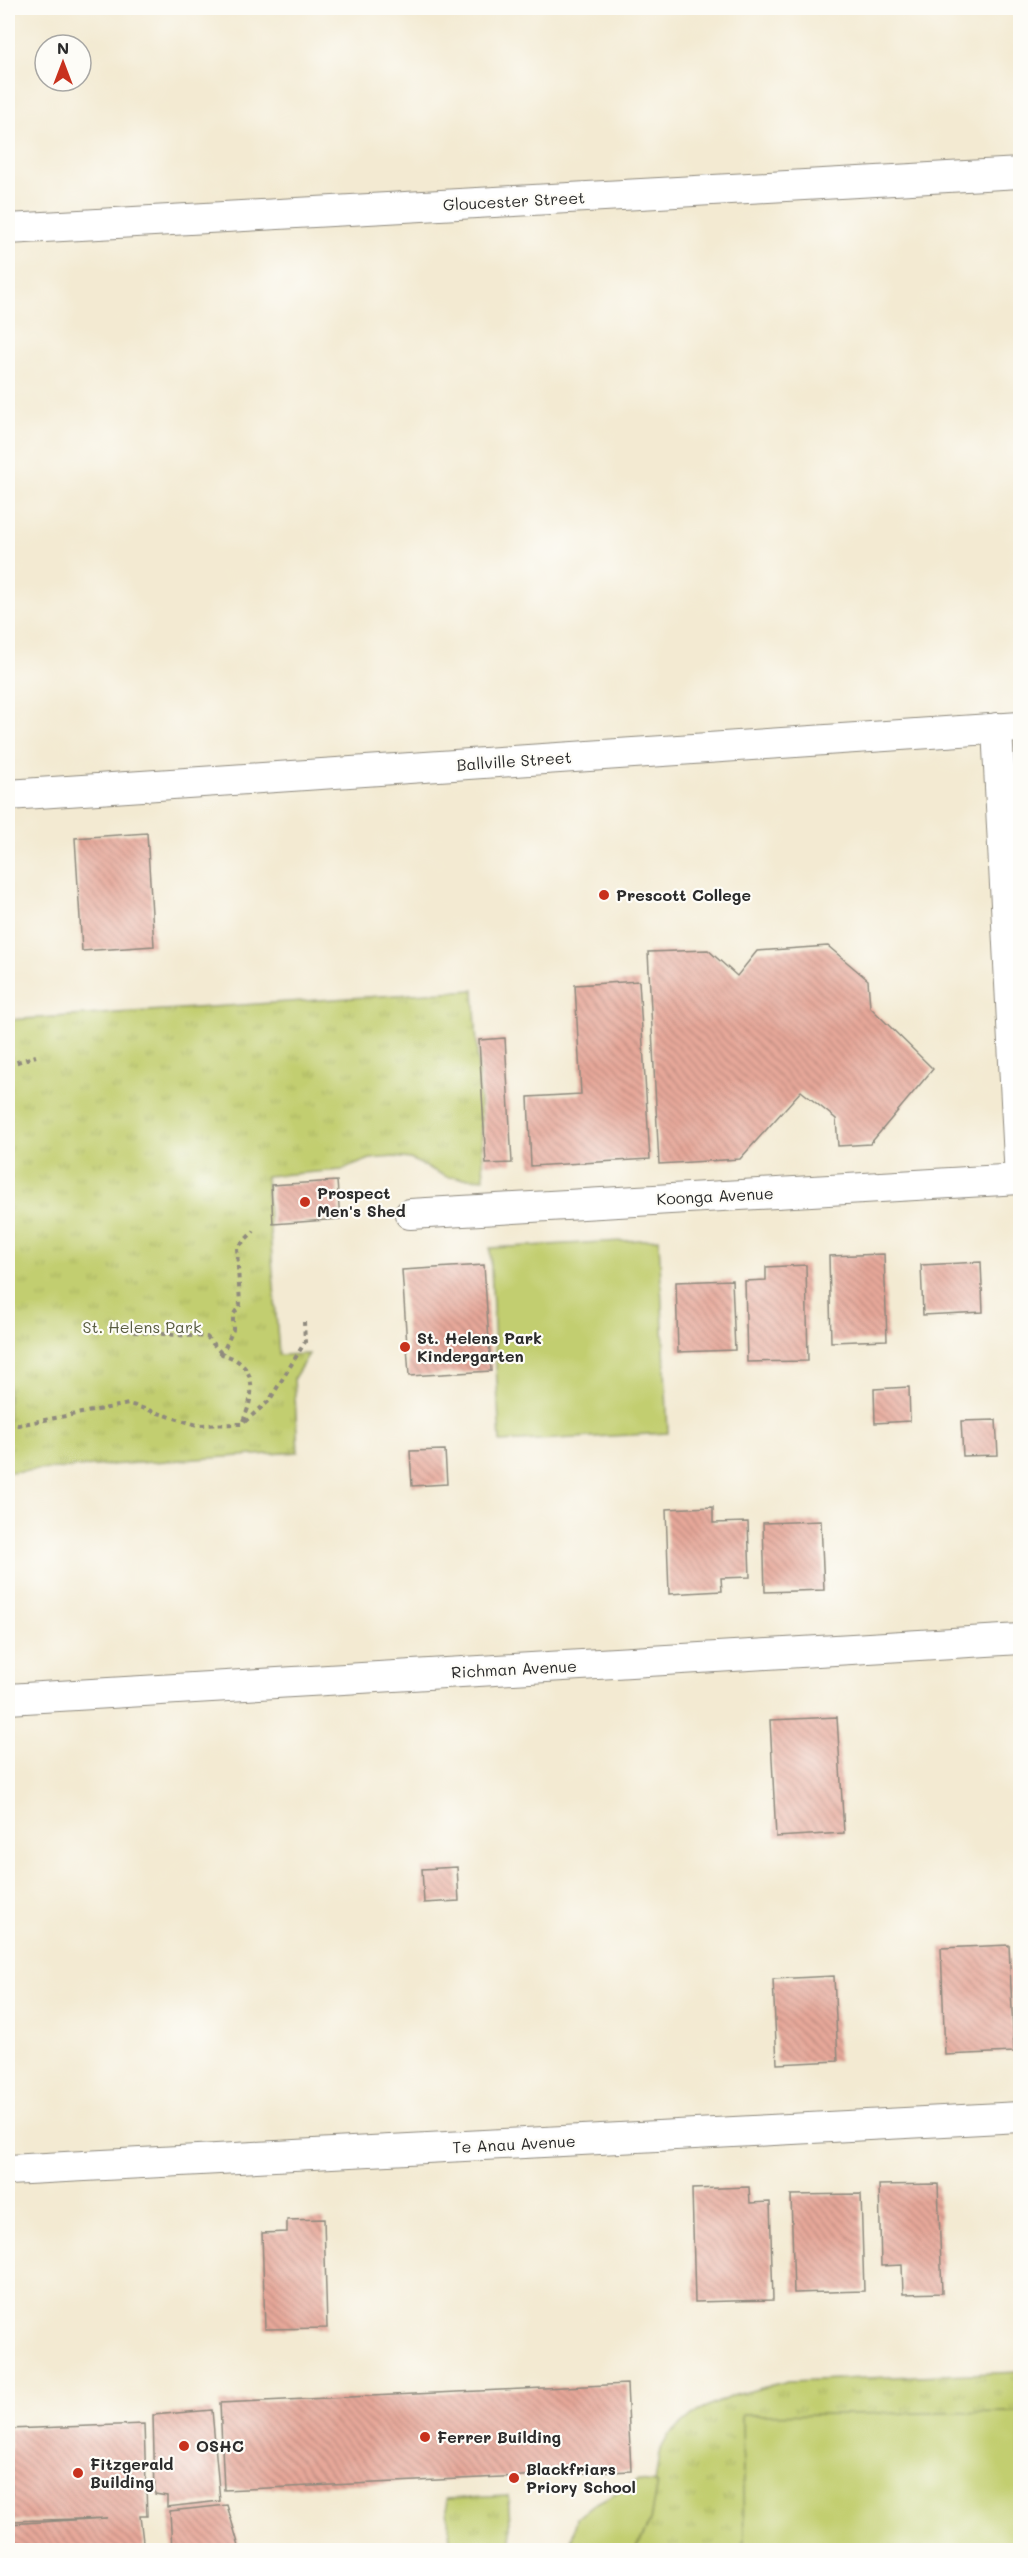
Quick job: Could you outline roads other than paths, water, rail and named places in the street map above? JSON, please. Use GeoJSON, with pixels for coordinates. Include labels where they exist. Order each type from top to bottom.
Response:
{"type":"FeatureCollection","features":[{"type":"Feature","properties":{"kind":"street","name":"Gloucester Street"},"geometry":{"type":"LineString","coordinates":[[8,229],[1020,173]]}},
{"type":"Feature","properties":{"kind":"street","name":"Ballville Street"},"geometry":{"type":"LineString","coordinates":[[8,795],[1009,727]]}},
{"type":"Feature","properties":{"kind":"street"},"geometry":{"type":"LineString","coordinates":[[1009,727],[1020,1180]]}},
{"type":"Feature","properties":{"kind":"street","name":"Koonga Avenue"},"geometry":{"type":"LineString","coordinates":[[410,1214],[1020,1180]]}},
{"type":"Feature","properties":{"kind":"street","name":"Richman Avenue"},"geometry":{"type":"LineString","coordinates":[[8,1699],[1020,1639]]}},
{"type":"Feature","properties":{"kind":"street","name":"Te Anau Avenue"},"geometry":{"type":"LineString","coordinates":[[8,2170],[1020,2117]]}},
{"type":"Feature","properties":{"kind":"place","name":"Prescott College"},"geometry":{"type":"Point","coordinates":[604,895]}},
{"type":"Feature","properties":{"kind":"place","name":"Prospect Men's Shed"},"geometry":{"type":"Point","coordinates":[305,1202]}},
{"type":"Feature","properties":{"kind":"place","name":"St. Helens Park Kindergarten"},"geometry":{"type":"Point","coordinates":[405,1347]}},
{"type":"Feature","properties":{"kind":"place","name":"Ferrer Building"},"geometry":{"type":"Point","coordinates":[425,2437]}},
{"type":"Feature","properties":{"kind":"place","name":"OSHC"},"geometry":{"type":"Point","coordinates":[184,2446]}},
{"type":"Feature","properties":{"kind":"place","name":"Fitzgerald Building"},"geometry":{"type":"Point","coordinates":[78,2473]}},
{"type":"Feature","properties":{"kind":"place","name":"Blackfriars Priory School"},"geometry":{"type":"Point","coordinates":[514,2478]}},
{"type":"Feature","properties":{"kind":"park label","name":"St. Helens Park"},"geometry":{"type":"Point","coordinates":[142,1327]}}]}
